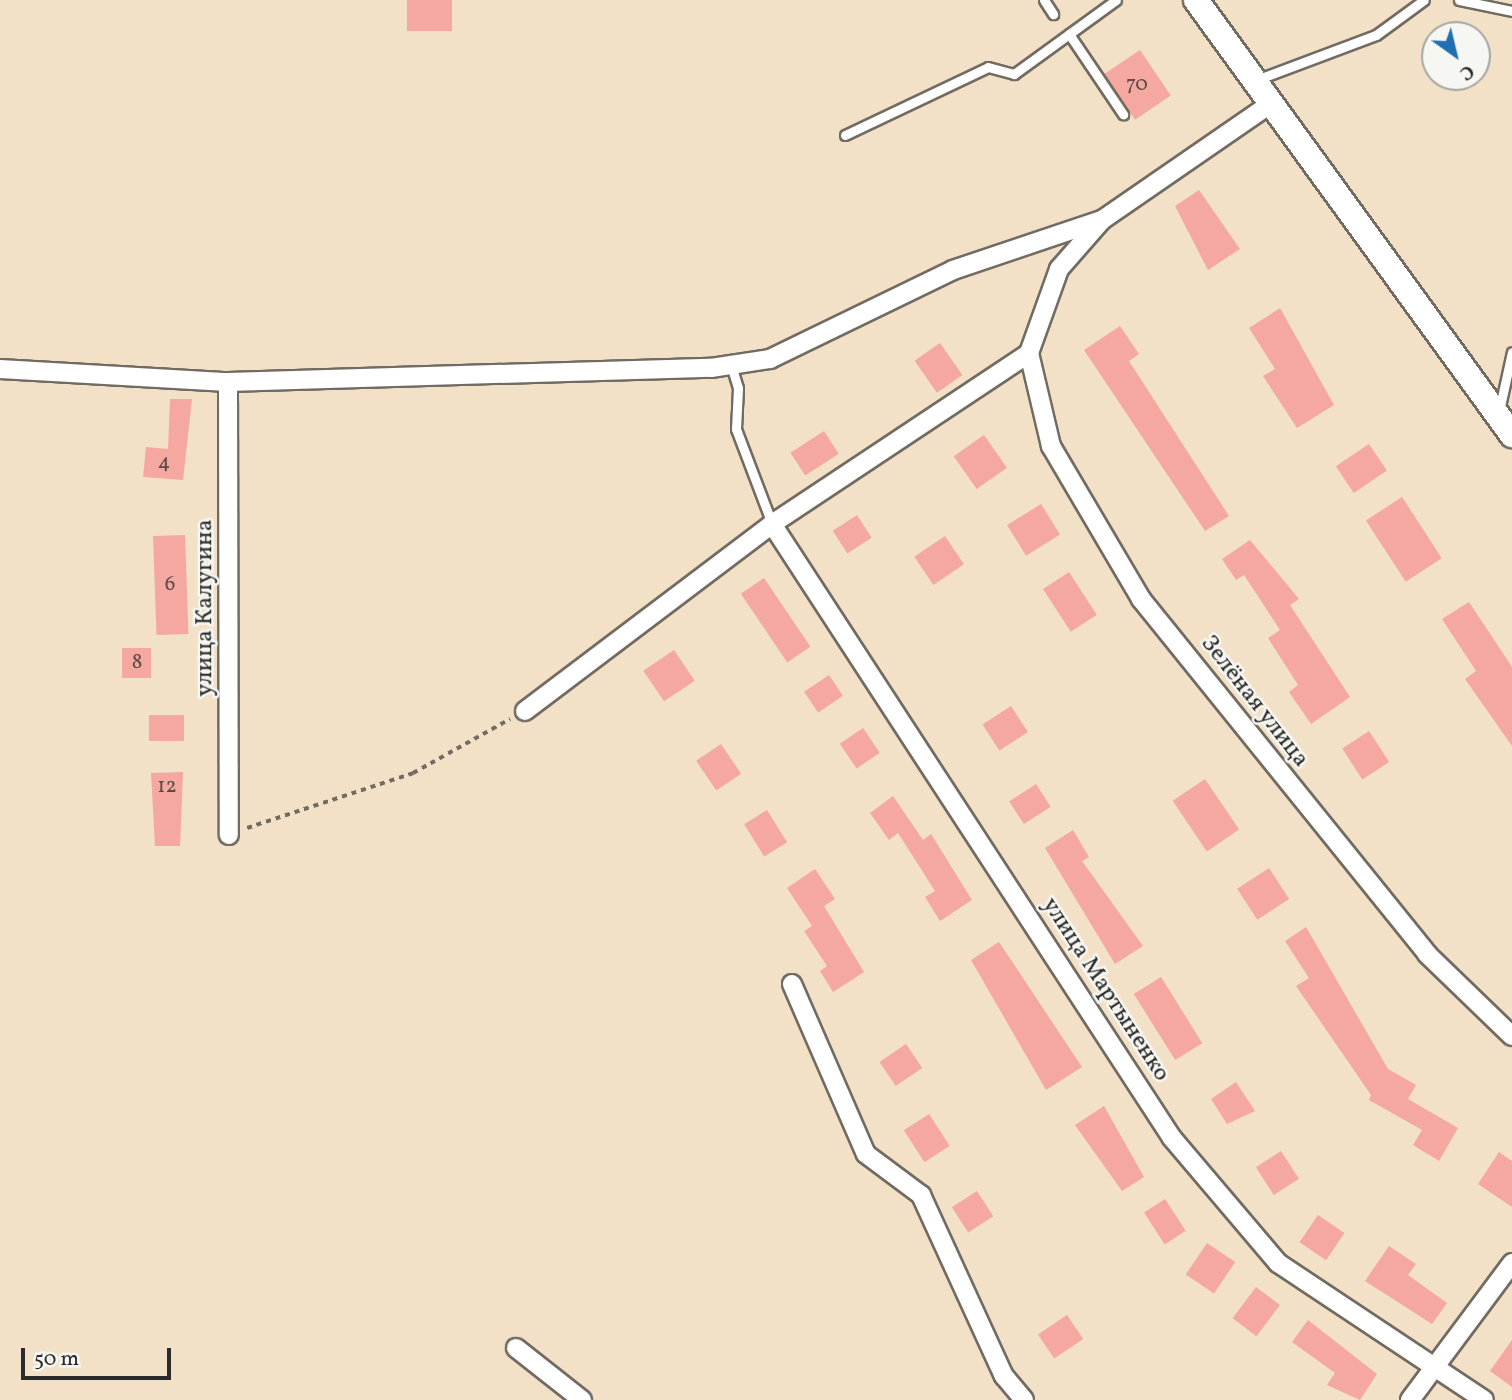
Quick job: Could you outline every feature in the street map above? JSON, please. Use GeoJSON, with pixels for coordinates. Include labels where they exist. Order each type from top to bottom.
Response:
{"type":"FeatureCollection","features":[{"type":"Feature","properties":{"kind":"main road"},"geometry":{"type":"LineString","coordinates":[[1196,0],[1505,426]]}},
{"type":"Feature","properties":{"kind":"street"},"geometry":{"type":"LineString","coordinates":[[525,711],[772,524],[1029,353],[1059,269],[1102,219],[1270,104]]}},
{"type":"Feature","properties":{"kind":"street"},"geometry":{"type":"LineString","coordinates":[[0,369],[228,382],[731,365],[771,359],[953,270],[1102,219]]}},
{"type":"Feature","properties":{"kind":"street","name":"Зелёная улица"},"geometry":{"type":"LineString","coordinates":[[1029,353],[1051,446],[1141,599],[1427,954],[1512,1036]]}},
{"type":"Feature","properties":{"kind":"street","name":"улица Калугина"},"geometry":{"type":"LineString","coordinates":[[228,382],[229,835]]}},
{"type":"Feature","properties":{"kind":"street","name":"улица Мартыненко"},"geometry":{"type":"LineString","coordinates":[[772,524],[1172,1138],[1278,1263],[1484,1400]]}},
{"type":"Feature","properties":{"kind":"street"},"geometry":{"type":"LineString","coordinates":[[792,984],[866,1154],[920,1195],[1004,1376],[1024,1400]]}},
{"type":"Feature","properties":{"kind":"street"},"geometry":{"type":"LineString","coordinates":[[1410,1400],[1512,1263]]}},
{"type":"Feature","properties":{"kind":"street"},"geometry":{"type":"LineString","coordinates":[[516,1348],[582,1400]]}},
{"type":"Feature","properties":{"kind":"lane"},"geometry":{"type":"LineString","coordinates":[[1044,0],[1053,14]]}},
{"type":"Feature","properties":{"kind":"lane"},"geometry":{"type":"LineString","coordinates":[[845,135],[988,67],[1014,74],[1116,0]]}},
{"type":"Feature","properties":{"kind":"lane"},"geometry":{"type":"LineString","coordinates":[[1254,81],[1376,35],[1424,0]]}},
{"type":"Feature","properties":{"kind":"lane"},"geometry":{"type":"LineString","coordinates":[[1460,0],[1512,11]]}},
{"type":"Feature","properties":{"kind":"lane"},"geometry":{"type":"LineString","coordinates":[[1069,34],[1123,114]]}},
{"type":"Feature","properties":{"kind":"lane"},"geometry":{"type":"LineString","coordinates":[[1505,426],[1512,352]]}},
{"type":"Feature","properties":{"kind":"lane"},"geometry":{"type":"LineString","coordinates":[[731,365],[738,388],[736,429],[772,524]]}},
{"type":"Feature","properties":{"kind":"path"},"geometry":{"type":"LineString","coordinates":[[229,835],[413,773],[525,711]]}},
{"type":"Feature","properties":{"kind":"building"},"geometry":{"type":"Polygon","coordinates":[[[407,0],[452,0],[452,31],[407,31],[407,0]]]}},
{"type":"Feature","properties":{"kind":"building"},"geometry":{"type":"Polygon","coordinates":[[[1140,50],[1171,96],[1135,120],[1104,74],[1140,50]]]}},
{"type":"Feature","properties":{"kind":"building"},"geometry":{"type":"Polygon","coordinates":[[[1199,190],[1240,249],[1208,270],[1175,206],[1199,190]]]}},
{"type":"Feature","properties":{"kind":"building"},"geometry":{"type":"Polygon","coordinates":[[[1280,308],[1334,405],[1297,428],[1263,376],[1275,369],[1249,328],[1280,308]]]}},
{"type":"Feature","properties":{"kind":"building"},"geometry":{"type":"Polygon","coordinates":[[[1120,326],[1139,354],[1129,361],[1229,516],[1205,531],[1084,350],[1120,326]]]}},
{"type":"Feature","properties":{"kind":"building"},"geometry":{"type":"Polygon","coordinates":[[[940,343],[962,375],[937,393],[915,361],[940,343]]]}},
{"type":"Feature","properties":{"kind":"building"},"geometry":{"type":"Polygon","coordinates":[[[170,399],[192,399],[183,480],[143,477],[146,447],[168,449],[170,399]]]}},
{"type":"Feature","properties":{"kind":"building"},"geometry":{"type":"Polygon","coordinates":[[[824,431],[839,454],[805,475],[790,453],[824,431]]]}},
{"type":"Feature","properties":{"kind":"building"},"geometry":{"type":"Polygon","coordinates":[[[984,435],[1007,468],[977,489],[954,456],[984,435]]]}},
{"type":"Feature","properties":{"kind":"building"},"geometry":{"type":"Polygon","coordinates":[[[1369,444],[1387,471],[1354,493],[1336,466],[1369,444]]]}},
{"type":"Feature","properties":{"kind":"building"},"geometry":{"type":"Polygon","coordinates":[[[1402,497],[1442,558],[1406,582],[1366,520],[1402,497]]]}},
{"type":"Feature","properties":{"kind":"building"},"geometry":{"type":"Polygon","coordinates":[[[1041,504],[1060,535],[1026,556],[1007,525],[1041,504]]]}},
{"type":"Feature","properties":{"kind":"building"},"geometry":{"type":"Polygon","coordinates":[[[857,515],[872,538],[847,553],[833,531],[857,515]]]}},
{"type":"Feature","properties":{"kind":"building"},"geometry":{"type":"Polygon","coordinates":[[[185,535],[188,634],[156,635],[153,536],[185,535]]]}},
{"type":"Feature","properties":{"kind":"building"},"geometry":{"type":"Polygon","coordinates":[[[945,536],[964,564],[933,585],[914,557],[945,536]]]}},
{"type":"Feature","properties":{"kind":"building"},"geometry":{"type":"Polygon","coordinates":[[[1250,540],[1299,599],[1290,605],[1350,697],[1311,724],[1289,692],[1298,685],[1268,638],[1280,630],[1244,575],[1236,580],[1222,559],[1250,540]]]}},
{"type":"Feature","properties":{"kind":"building"},"geometry":{"type":"Polygon","coordinates":[[[1069,572],[1097,615],[1071,632],[1043,589],[1069,572]]]}},
{"type":"Feature","properties":{"kind":"building"},"geometry":{"type":"Polygon","coordinates":[[[764,578],[810,647],[787,662],[741,594],[764,578]]]}},
{"type":"Feature","properties":{"kind":"building"},"geometry":{"type":"Polygon","coordinates":[[[1469,602],[1512,667],[1512,746],[1465,679],[1476,671],[1442,619],[1469,602]]]}},
{"type":"Feature","properties":{"kind":"building"},"geometry":{"type":"Polygon","coordinates":[[[122,648],[151,648],[151,678],[122,678],[122,648]]]}},
{"type":"Feature","properties":{"kind":"building"},"geometry":{"type":"Polygon","coordinates":[[[674,650],[695,681],[664,701],[643,671],[674,650]]]}},
{"type":"Feature","properties":{"kind":"building"},"geometry":{"type":"Polygon","coordinates":[[[829,675],[843,696],[818,713],[804,692],[829,675]]]}},
{"type":"Feature","properties":{"kind":"building"},"geometry":{"type":"Polygon","coordinates":[[[1011,706],[1028,732],[999,751],[982,725],[1011,706]]]}},
{"type":"Feature","properties":{"kind":"building"},"geometry":{"type":"Polygon","coordinates":[[[149,715],[184,715],[184,741],[149,741],[149,715]]]}},
{"type":"Feature","properties":{"kind":"building"},"geometry":{"type":"Polygon","coordinates":[[[863,728],[880,753],[857,769],[840,744],[863,728]]]}},
{"type":"Feature","properties":{"kind":"building"},"geometry":{"type":"Polygon","coordinates":[[[1369,731],[1389,762],[1362,779],[1342,748],[1369,731]]]}},
{"type":"Feature","properties":{"kind":"building"},"geometry":{"type":"Polygon","coordinates":[[[721,744],[741,774],[716,791],[696,761],[721,744]]]}},
{"type":"Feature","properties":{"kind":"building"},"geometry":{"type":"Polygon","coordinates":[[[183,772],[180,846],[155,846],[151,773],[183,772]]]}},
{"type":"Feature","properties":{"kind":"building"},"geometry":{"type":"Polygon","coordinates":[[[1205,779],[1239,830],[1207,851],[1173,801],[1205,779]]]}},
{"type":"Feature","properties":{"kind":"building"},"geometry":{"type":"Polygon","coordinates":[[[1036,784],[1051,807],[1024,824],[1009,801],[1036,784]]]}},
{"type":"Feature","properties":{"kind":"building"},"geometry":{"type":"Polygon","coordinates":[[[893,796],[923,840],[931,834],[972,900],[940,921],[925,897],[935,891],[898,833],[889,840],[870,813],[893,796]]]}},
{"type":"Feature","properties":{"kind":"building"},"geometry":{"type":"Polygon","coordinates":[[[767,810],[787,842],[764,857],[744,824],[767,810]]]}},
{"type":"Feature","properties":{"kind":"building"},"geometry":{"type":"Polygon","coordinates":[[[1073,830],[1089,857],[1082,861],[1143,946],[1115,964],[1045,848],[1073,830]]]}},
{"type":"Feature","properties":{"kind":"building"},"geometry":{"type":"Polygon","coordinates":[[[1269,868],[1289,899],[1257,920],[1237,889],[1269,868]]]}},
{"type":"Feature","properties":{"kind":"building"},"geometry":{"type":"Polygon","coordinates":[[[815,869],[835,899],[824,906],[864,972],[833,992],[820,971],[827,966],[804,931],[812,926],[787,888],[815,869]]]}},
{"type":"Feature","properties":{"kind":"building"},"geometry":{"type":"Polygon","coordinates":[[[1306,927],[1388,1069],[1416,1085],[1408,1099],[1458,1128],[1439,1161],[1413,1145],[1422,1130],[1369,1100],[1371,1095],[1296,986],[1309,978],[1285,941],[1306,927]]]}},
{"type":"Feature","properties":{"kind":"building"},"geometry":{"type":"Polygon","coordinates":[[[999,942],[1082,1067],[1046,1090],[971,960],[999,942]]]}},
{"type":"Feature","properties":{"kind":"building"},"geometry":{"type":"Polygon","coordinates":[[[1161,977],[1202,1043],[1175,1060],[1134,994],[1161,977]]]}},
{"type":"Feature","properties":{"kind":"building"},"geometry":{"type":"Polygon","coordinates":[[[906,1044],[922,1068],[896,1086],[879,1062],[906,1044]]]}},
{"type":"Feature","properties":{"kind":"building"},"geometry":{"type":"Polygon","coordinates":[[[1236,1082],[1255,1111],[1227,1124],[1211,1099],[1236,1082]]]}},
{"type":"Feature","properties":{"kind":"building"},"geometry":{"type":"Polygon","coordinates":[[[1104,1106],[1144,1177],[1122,1191],[1075,1125],[1104,1106]]]}},
{"type":"Feature","properties":{"kind":"building"},"geometry":{"type":"Polygon","coordinates":[[[929,1114],[950,1146],[925,1162],[904,1130],[929,1114]]]}},
{"type":"Feature","properties":{"kind":"building"},"geometry":{"type":"Polygon","coordinates":[[[1281,1151],[1299,1179],[1274,1195],[1256,1167],[1281,1151]]]}},
{"type":"Feature","properties":{"kind":"building"},"geometry":{"type":"Polygon","coordinates":[[[1499,1152],[1512,1161],[1512,1207],[1478,1184],[1499,1152]]]}},
{"type":"Feature","properties":{"kind":"building"},"geometry":{"type":"Polygon","coordinates":[[[977,1191],[993,1216],[968,1232],[952,1207],[977,1191]]]}},
{"type":"Feature","properties":{"kind":"building"},"geometry":{"type":"Polygon","coordinates":[[[1165,1199],[1186,1231],[1165,1244],[1144,1213],[1165,1199]]]}},
{"type":"Feature","properties":{"kind":"building"},"geometry":{"type":"Polygon","coordinates":[[[1318,1215],[1345,1233],[1326,1260],[1300,1242],[1318,1215]]]}},
{"type":"Feature","properties":{"kind":"building"},"geometry":{"type":"Polygon","coordinates":[[[1207,1243],[1235,1262],[1214,1294],[1186,1275],[1207,1243]]]}},
{"type":"Feature","properties":{"kind":"building"},"geometry":{"type":"Polygon","coordinates":[[[1389,1246],[1416,1264],[1408,1275],[1447,1303],[1432,1324],[1365,1281],[1389,1246]]]}},
{"type":"Feature","properties":{"kind":"building"},"geometry":{"type":"Polygon","coordinates":[[[1256,1287],[1280,1305],[1256,1336],[1233,1318],[1256,1287]]]}},
{"type":"Feature","properties":{"kind":"building"},"geometry":{"type":"Polygon","coordinates":[[[1067,1315],[1083,1339],[1054,1359],[1038,1335],[1067,1315]]]}},
{"type":"Feature","properties":{"kind":"building"},"geometry":{"type":"Polygon","coordinates":[[[1308,1320],[1377,1374],[1360,1400],[1327,1385],[1335,1373],[1292,1342],[1308,1320]]]}},
{"type":"Feature","properties":{"kind":"building"},"geometry":{"type":"Polygon","coordinates":[[[1512,1340],[1512,1387],[1490,1371],[1512,1340]]]}}]}
